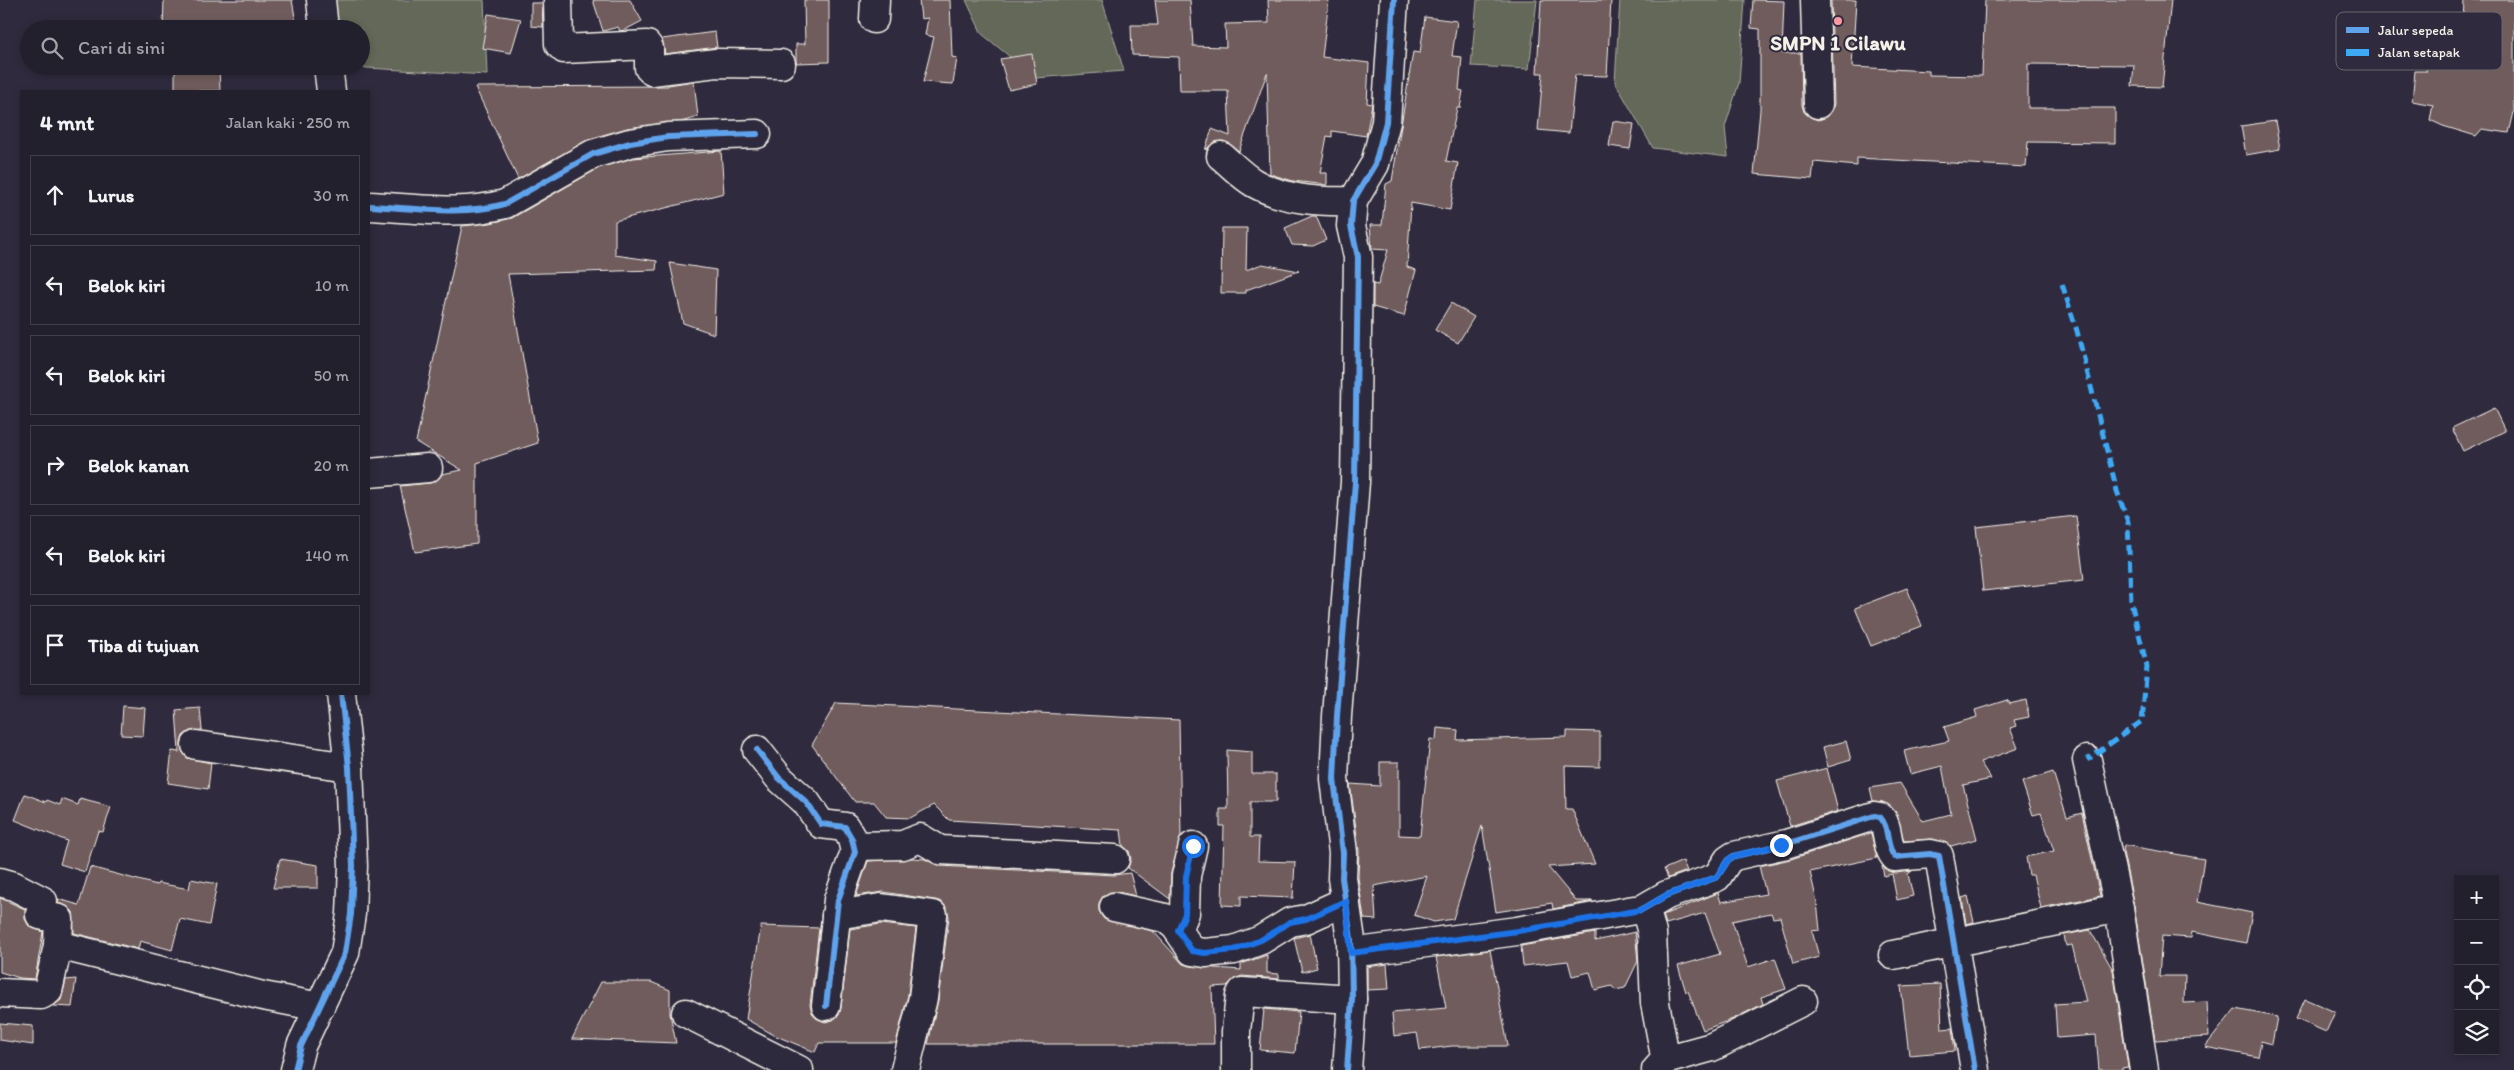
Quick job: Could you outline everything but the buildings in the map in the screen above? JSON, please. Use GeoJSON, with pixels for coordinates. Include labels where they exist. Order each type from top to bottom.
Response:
{"type":"FeatureCollection","features":[{"type":"Feature","properties":{"kind":"street"},"geometry":{"type":"LineString","coordinates":[[321,0],[323,20]]}},
{"type":"Feature","properties":{"kind":"street"},"geometry":{"type":"LineString","coordinates":[[558,0],[560,44],[564,48],[647,45],[649,48],[649,68],[652,71],[716,63],[781,64]]}},
{"type":"Feature","properties":{"kind":"street"},"geometry":{"type":"LineString","coordinates":[[1347,1070],[1352,999],[1351,953],[1334,779],[1355,482],[1358,258],[1351,226],[1353,201],[1375,164],[1386,122],[1394,0]]}},
{"type":"Feature","properties":{"kind":"street"},"geometry":{"type":"LineString","coordinates":[[1815,0],[1818,104]]}},
{"type":"Feature","properties":{"kind":"street"},"geometry":{"type":"LineString","coordinates":[[329,75],[332,90]]}},
{"type":"Feature","properties":{"kind":"street"},"geometry":{"type":"LineString","coordinates":[[370,206],[457,210],[490,208],[505,204],[593,154],[630,143],[668,137],[757,134]]}},
{"type":"Feature","properties":{"kind":"street"},"geometry":{"type":"LineString","coordinates":[[1221,156],[1254,183],[1282,195],[1302,199],[1353,201]]}},
{"type":"Feature","properties":{"kind":"street"},"geometry":{"type":"LineString","coordinates":[[370,473],[428,468]]}},
{"type":"Feature","properties":{"kind":"street"},"geometry":{"type":"LineString","coordinates":[[295,1070],[301,1046],[345,953],[351,914],[353,866],[349,767],[341,695]]}},
{"type":"Feature","properties":{"kind":"street"},"geometry":{"type":"LineString","coordinates":[[196,745],[349,767]]}},
{"type":"Feature","properties":{"kind":"street"},"geometry":{"type":"LineString","coordinates":[[757,750],[780,778],[806,802],[822,824],[845,827],[855,846],[854,857],[839,891],[826,1006]]}},
{"type":"Feature","properties":{"kind":"street"},"geometry":{"type":"LineString","coordinates":[[2087,760],[2119,908],[2144,1070]]}},
{"type":"Feature","properties":{"kind":"street"},"geometry":{"type":"LineString","coordinates":[[1351,953],[1518,931],[1641,910],[1667,895],[1717,877],[1728,860],[1734,856],[1786,844],[1874,816],[1880,816],[1884,821],[1891,851],[1895,857],[1930,854],[1939,856],[1975,1070]]}},
{"type":"Feature","properties":{"kind":"street"},"geometry":{"type":"LineString","coordinates":[[855,846],[900,845],[920,838],[940,850],[1115,859]]}},
{"type":"Feature","properties":{"kind":"street"},"geometry":{"type":"LineString","coordinates":[[1178,930],[1185,914],[1186,876],[1193,846]]}},
{"type":"Feature","properties":{"kind":"street"},"geometry":{"type":"LineString","coordinates":[[0,882],[14,886],[43,901],[40,914],[59,919],[58,944],[48,991],[41,995],[0,993]]}},
{"type":"Feature","properties":{"kind":"street"},"geometry":{"type":"LineString","coordinates":[[1114,907],[1165,918],[1178,930],[1192,951],[1205,953],[1234,950],[1261,940],[1290,922],[1306,919],[1346,901]]}},
{"type":"Feature","properties":{"kind":"street"},"geometry":{"type":"LineString","coordinates":[[836,914],[881,908],[933,915],[923,998],[905,1070]]}},
{"type":"Feature","properties":{"kind":"street"},"geometry":{"type":"LineString","coordinates":[[1894,955],[1955,944],[2119,908]]}},
{"type":"Feature","properties":{"kind":"street"},"geometry":{"type":"LineString","coordinates":[[1641,910],[1646,911],[1652,934],[1655,1003],[1661,1065],[1712,1047],[1803,1001]]}},
{"type":"Feature","properties":{"kind":"street"},"geometry":{"type":"LineString","coordinates":[[58,944],[263,996],[320,1006]]}},
{"type":"Feature","properties":{"kind":"street"},"geometry":{"type":"LineString","coordinates":[[1236,1070],[1236,1031],[1242,992],[1352,999]]}},
{"type":"Feature","properties":{"kind":"street"},"geometry":{"type":"LineString","coordinates":[[686,1013],[799,1070]]}},
{"type":"Feature","properties":{"kind":"green space"},"geometry":{"type":"Polygon","coordinates":[[[326,0],[484,0],[487,75],[370,68],[370,20],[327,20],[326,0]]]}},
{"type":"Feature","properties":{"kind":"green space"},"geometry":{"type":"Polygon","coordinates":[[[966,0],[1102,0],[1124,71],[1036,78],[982,34],[966,0]]]}},
{"type":"Feature","properties":{"kind":"green space"},"geometry":{"type":"Polygon","coordinates":[[[1477,0],[1537,0],[1529,69],[1471,66],[1477,0]]]}},
{"type":"Feature","properties":{"kind":"green space"},"geometry":{"type":"Polygon","coordinates":[[[1620,0],[1745,0],[1739,83],[1725,127],[1728,157],[1653,148],[1615,82],[1620,0]]]}},
{"type":"Feature","properties":{"kind":"marked path"},"geometry":{"type":"LineString","coordinates":[[2062,284],[2077,331],[2117,491],[2128,522],[2131,602],[2147,667],[2142,721],[2087,760]]}},
{"type":"Feature","properties":{"kind":"cycle path"},"geometry":{"type":"LineString","coordinates":[[1347,1070],[1352,999],[1351,940],[1342,878],[1343,853],[1334,779],[1355,482],[1358,257],[1351,226],[1353,201],[1375,164],[1386,122],[1394,0]]}},
{"type":"Feature","properties":{"kind":"cycle path"},"geometry":{"type":"LineString","coordinates":[[370,206],[437,210],[488,208],[505,204],[593,154],[630,143],[668,137],[757,134]]}},
{"type":"Feature","properties":{"kind":"cycle path"},"geometry":{"type":"LineString","coordinates":[[295,1070],[301,1046],[345,953],[351,914],[353,866],[349,767],[341,695]]}},
{"type":"Feature","properties":{"kind":"cycle path"},"geometry":{"type":"LineString","coordinates":[[757,750],[779,778],[806,802],[821,824],[845,827],[852,839],[855,852],[838,900],[826,1006]]}},
{"type":"Feature","properties":{"kind":"cycle path"},"geometry":{"type":"LineString","coordinates":[[1641,910],[1667,895],[1717,877],[1728,860],[1734,856],[1786,844],[1874,816],[1880,817],[1885,826],[1890,848],[1895,857],[1930,854],[1939,856],[1975,1070]]}},
{"type":"Feature","properties":{"kind":"place","name":"SMPN 1 Cilawu"},"geometry":{"type":"Point","coordinates":[1838,21]}},
{"type":"Feature","properties":{"kind":"route"},"geometry":{"type":"LineString","coordinates":[[1193,846],[1186,876],[1184,921],[1178,930],[1192,951],[1205,953],[1234,950],[1261,940],[1290,922],[1306,919],[1346,901],[1351,953],[1518,931],[1641,910],[1667,895],[1717,877],[1722,873],[1728,860],[1734,856],[1781,845]]}}]}
